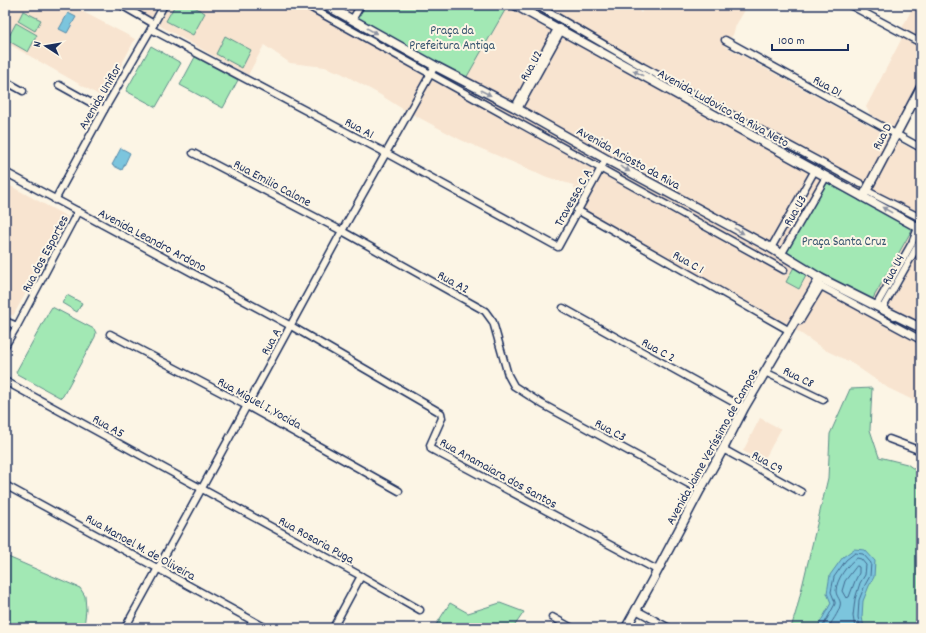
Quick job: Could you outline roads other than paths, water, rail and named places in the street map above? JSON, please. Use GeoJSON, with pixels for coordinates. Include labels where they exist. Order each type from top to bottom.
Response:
{"type":"FeatureCollection","features":[{"type":"Feature","properties":{"kind":"street","name":"Rua A1"},"geometry":{"type":"LineString","coordinates":[[121,5],[153,27],[558,247]]}},
{"type":"Feature","properties":{"kind":"street","name":"Avenida Uniflor"},"geometry":{"type":"LineString","coordinates":[[55,200],[164,5]]}},
{"type":"Feature","properties":{"kind":"street"},"geometry":{"type":"LineString","coordinates":[[306,5],[784,270]]}},
{"type":"Feature","properties":{"kind":"street","name":"Avenida Ariosto da Riva"},"geometry":{"type":"LineString","coordinates":[[326,5],[435,66],[516,108],[606,159],[771,248],[820,278],[921,328]]}},
{"type":"Feature","properties":{"kind":"street"},"geometry":{"type":"LineString","coordinates":[[352,20],[361,5]]}},
{"type":"Feature","properties":{"kind":"street","name":"Avenida Ludovico da Riva Neto"},"geometry":{"type":"LineString","coordinates":[[515,5],[826,177],[866,194],[920,228]]}},
{"type":"Feature","properties":{"kind":"street"},"geometry":{"type":"LineString","coordinates":[[536,5],[643,67],[861,184]]}},
{"type":"Feature","properties":{"kind":"street"},"geometry":{"type":"LineString","coordinates":[[850,5],[921,43]]}},
{"type":"Feature","properties":{"kind":"street","name":"Rua U2"},"geometry":{"type":"LineString","coordinates":[[516,108],[559,30]]}},
{"type":"Feature","properties":{"kind":"street","name":"Rua D1"},"geometry":{"type":"LineString","coordinates":[[725,40],[921,148]]}},
{"type":"Feature","properties":{"kind":"street","name":"Rua A"},"geometry":{"type":"LineString","coordinates":[[125,628],[342,231],[435,66]]}},
{"type":"Feature","properties":{"kind":"street"},"geometry":{"type":"LineString","coordinates":[[5,81],[23,91]]}},
{"type":"Feature","properties":{"kind":"street"},"geometry":{"type":"LineString","coordinates":[[58,85],[104,110]]}},
{"type":"Feature","properties":{"kind":"street","name":"Rua D"},"geometry":{"type":"LineString","coordinates":[[866,194],[895,134],[921,87]]}},
{"type":"Feature","properties":{"kind":"street","name":"Rua Emilio Calone"},"geometry":{"type":"LineString","coordinates":[[193,153],[342,231]]}},
{"type":"Feature","properties":{"kind":"street","name":"Travessa C A"},"geometry":{"type":"LineString","coordinates":[[558,247],[606,159]]}},
{"type":"Feature","properties":{"kind":"street","name":"Rua U3"},"geometry":{"type":"LineString","coordinates":[[771,248],[815,170]]}},
{"type":"Feature","properties":{"kind":"street","name":"Avenida Leandro Ardono"},"geometry":{"type":"LineString","coordinates":[[5,172],[291,326]]}},
{"type":"Feature","properties":{"kind":"street","name":"Rua U3"},"geometry":{"type":"LineString","coordinates":[[781,255],[826,177]]}},
{"type":"Feature","properties":{"kind":"street"},"geometry":{"type":"LineString","coordinates":[[866,194],[921,218]]}},
{"type":"Feature","properties":{"kind":"street","name":"Rua C 1"},"geometry":{"type":"LineString","coordinates":[[577,210],[790,331]]}},
{"type":"Feature","properties":{"kind":"street","name":"Rua dos Esportes"},"geometry":{"type":"LineString","coordinates":[[5,346],[78,211]]}},
{"type":"Feature","properties":{"kind":"street","name":"Rua U4"},"geometry":{"type":"LineString","coordinates":[[879,307],[897,268],[920,228]]}},
{"type":"Feature","properties":{"kind":"street","name":"Rua A2"},"geometry":{"type":"LineString","coordinates":[[342,231],[485,311],[493,322],[508,375],[514,386]]}},
{"type":"Feature","properties":{"kind":"street","name":"Rua U4"},"geometry":{"type":"LineString","coordinates":[[879,307],[921,240]]}},
{"type":"Feature","properties":{"kind":"street"},"geometry":{"type":"LineString","coordinates":[[897,268],[902,272]]}},
{"type":"Feature","properties":{"kind":"street","name":"Avenida Jaime Veríssimo de Campos"},"geometry":{"type":"LineString","coordinates":[[626,628],[744,408],[820,278]]}},
{"type":"Feature","properties":{"kind":"street"},"geometry":{"type":"LineString","coordinates":[[800,321],[821,286],[921,340]]}},
{"type":"Feature","properties":{"kind":"street","name":"Rua C 2"},"geometry":{"type":"LineString","coordinates":[[562,308],[744,408]]}},
{"type":"Feature","properties":{"kind":"street"},"geometry":{"type":"LineString","coordinates":[[5,320],[17,326]]}},
{"type":"Feature","properties":{"kind":"street","name":"Rua Anamaiara dos Santos"},"geometry":{"type":"LineString","coordinates":[[291,326],[441,412],[442,418],[430,445],[431,449],[657,570]]}},
{"type":"Feature","properties":{"kind":"street","name":"Rua Miguel I. Yocida"},"geometry":{"type":"LineString","coordinates":[[110,334],[247,406],[399,491]]}},
{"type":"Feature","properties":{"kind":"street","name":"Rua C8"},"geometry":{"type":"LineString","coordinates":[[765,372],[823,400]]}},
{"type":"Feature","properties":{"kind":"street","name":"Rua A5"},"geometry":{"type":"LineString","coordinates":[[5,381],[202,488]]}},
{"type":"Feature","properties":{"kind":"street","name":"Rua C3"},"geometry":{"type":"LineString","coordinates":[[514,386],[542,404],[700,490]]}},
{"type":"Feature","properties":{"kind":"street"},"geometry":{"type":"LineString","coordinates":[[889,439],[921,451]]}},
{"type":"Feature","properties":{"kind":"street","name":"Rua C9"},"geometry":{"type":"LineString","coordinates":[[723,449],[801,492]]}},
{"type":"Feature","properties":{"kind":"street","name":"Rua Manoel M. de Oliveira"},"geometry":{"type":"LineString","coordinates":[[5,485],[266,628]]}},
{"type":"Feature","properties":{"kind":"street","name":"Rua Rosaria Puga"},"geometry":{"type":"LineString","coordinates":[[202,488],[420,610]]}},
{"type":"Feature","properties":{"kind":"street"},"geometry":{"type":"LineString","coordinates":[[333,628],[361,576]]}},
{"type":"Feature","properties":{"kind":"street"},"geometry":{"type":"LineString","coordinates":[[636,610],[669,628]]}},
{"type":"Feature","properties":{"kind":"street"},"geometry":{"type":"LineString","coordinates":[[552,617],[572,628]]}},
{"type":"Feature","properties":{"kind":"water"},"geometry":{"type":"Polygon","coordinates":[[[68,13],[76,17],[67,33],[59,29],[68,13]]]}},
{"type":"Feature","properties":{"kind":"water"},"geometry":{"type":"Polygon","coordinates":[[[121,148],[130,153],[122,170],[112,165],[121,148]]]}},
{"type":"Feature","properties":{"kind":"water"},"geometry":{"type":"Polygon","coordinates":[[[854,549],[865,550],[875,561],[874,577],[863,601],[862,617],[864,628],[817,628],[831,603],[827,593],[830,575],[843,557],[854,549]]]}},
{"type":"Feature","properties":{"kind":"park label","name":"Praça da Prefeitura Antiga"},"geometry":{"type":"Point","coordinates":[452,36]}},
{"type":"Feature","properties":{"kind":"park label","name":"Praça Santa Cruz"},"geometry":{"type":"Point","coordinates":[844,240]}}]}
